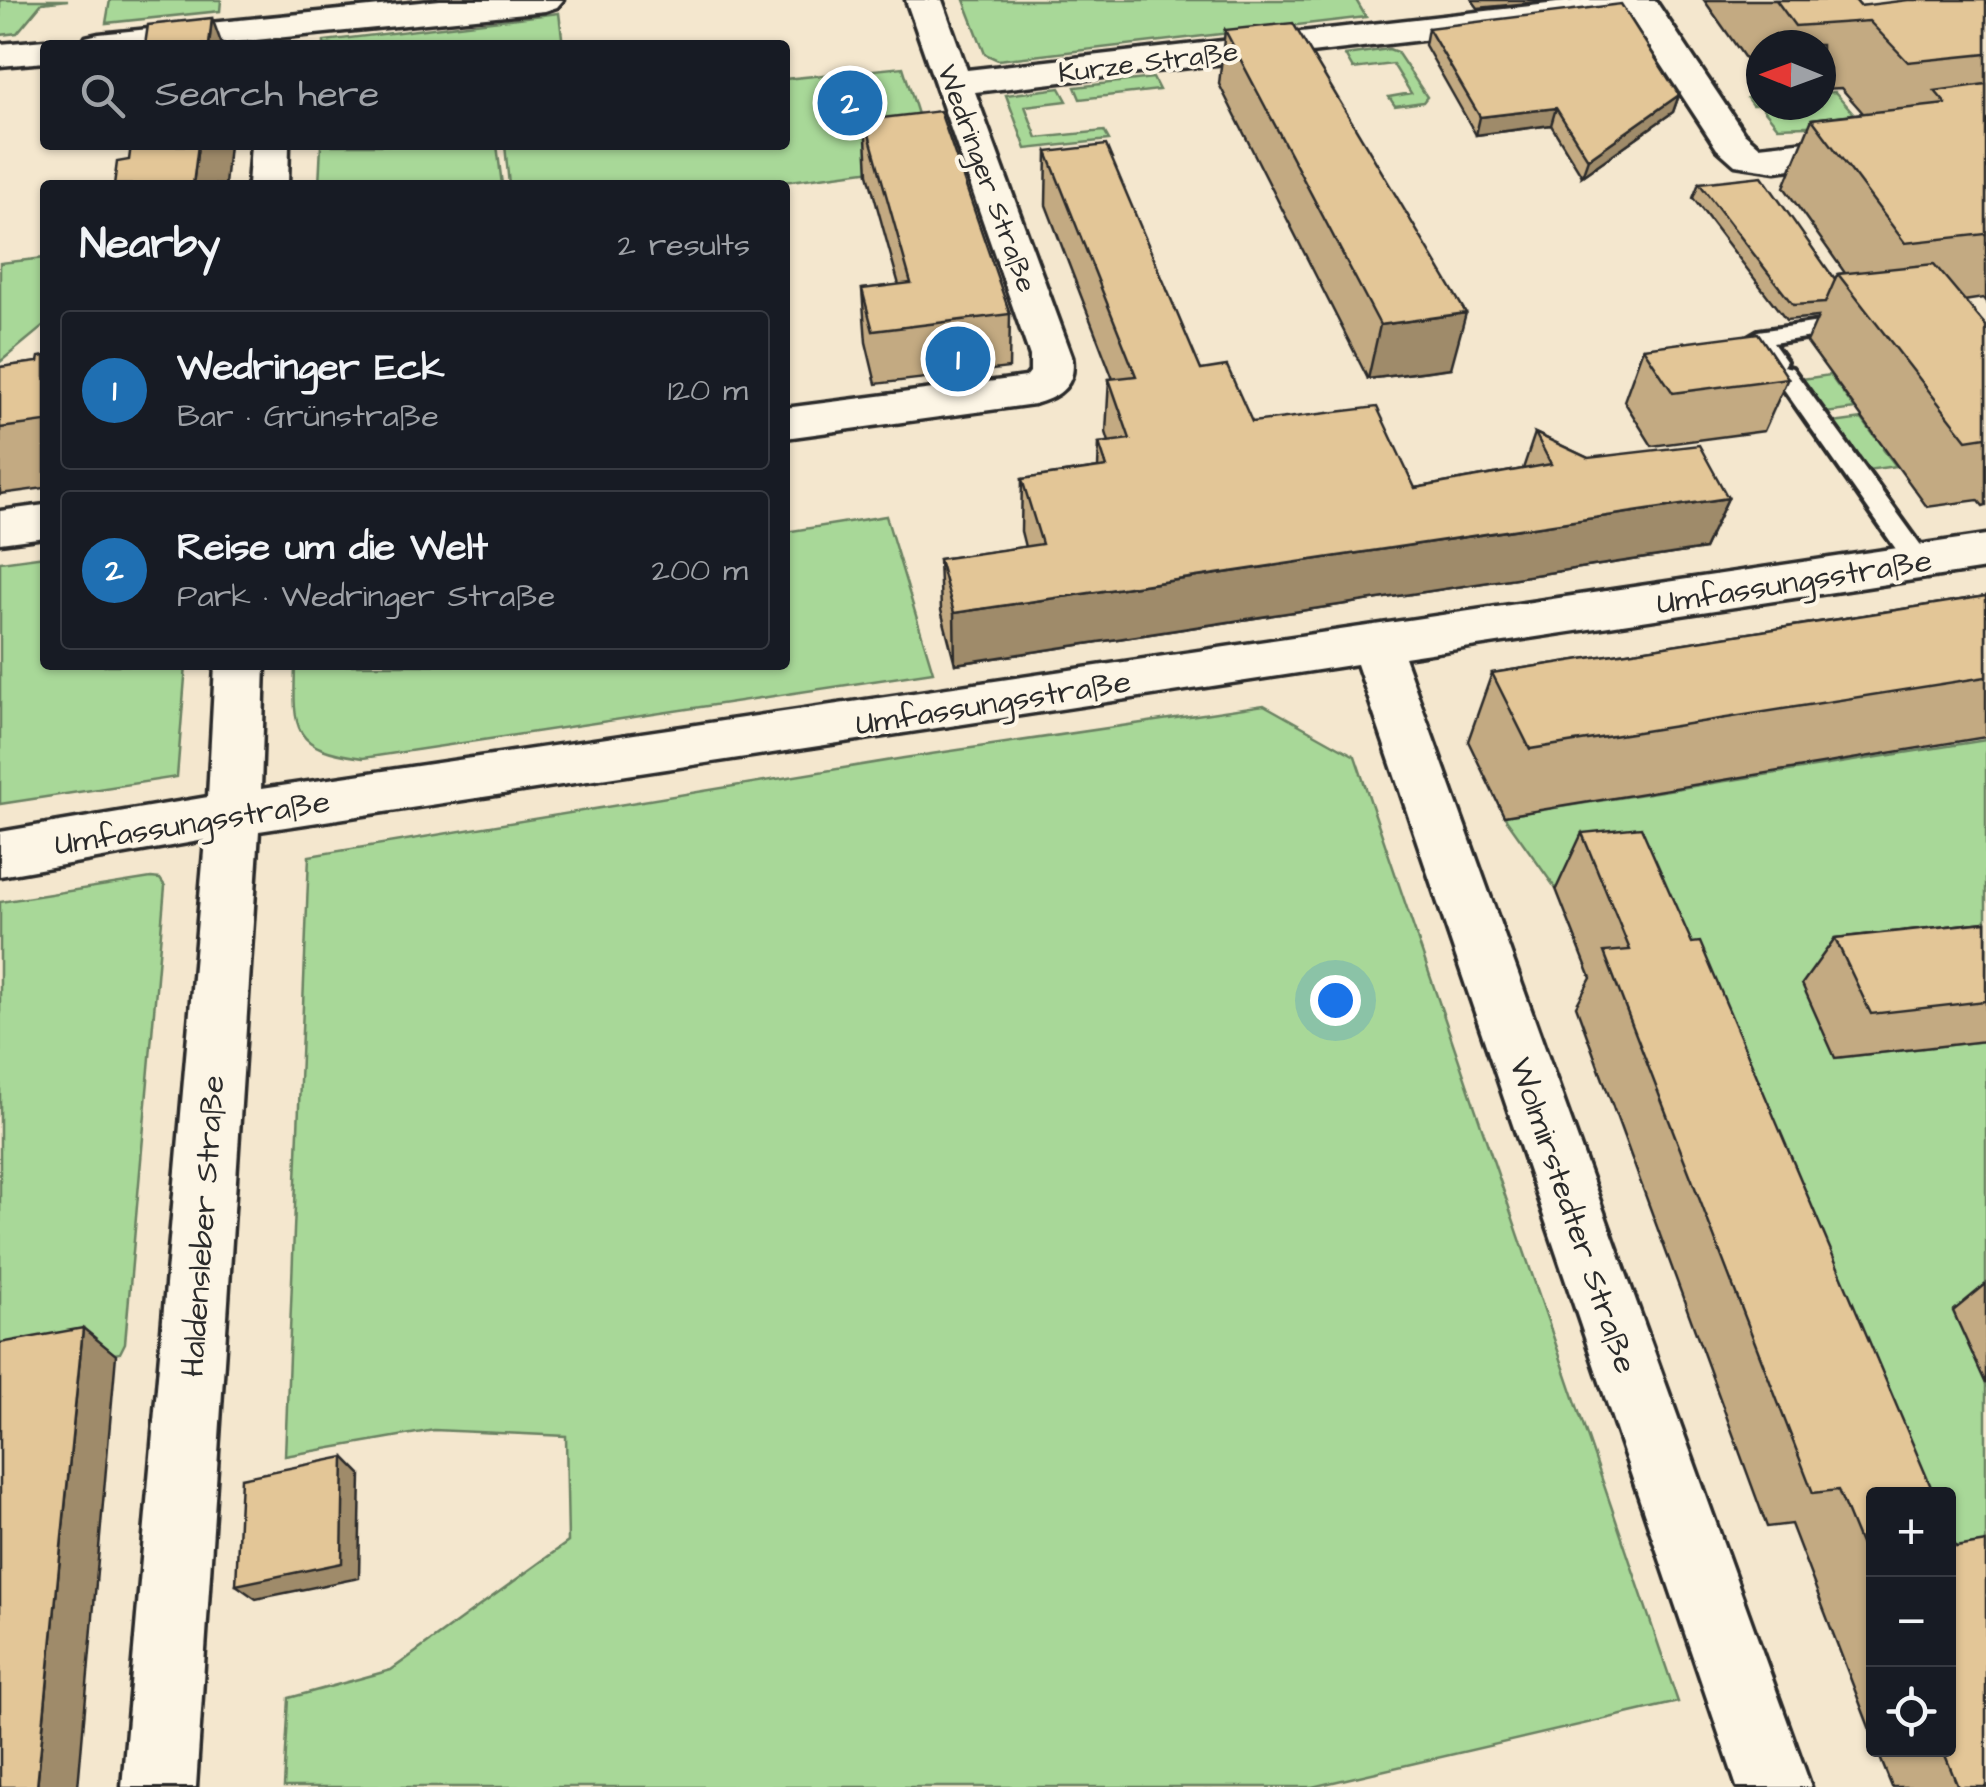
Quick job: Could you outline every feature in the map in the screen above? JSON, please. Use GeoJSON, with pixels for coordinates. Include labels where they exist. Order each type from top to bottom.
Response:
{"type":"FeatureCollection","features":[{"type":"Feature","properties":{"kind":"street"},"geometry":{"type":"LineString","coordinates":[[141,40],[545,0]]}},
{"type":"Feature","properties":{"kind":"street","name":"Wedringer Straße"},"geometry":{"type":"LineString","coordinates":[[790,422],[1040,388],[1052,373],[1051,356],[924,0]]}},
{"type":"Feature","properties":{"kind":"street"},"geometry":{"type":"LineString","coordinates":[[1638,2],[1730,141],[1757,169],[1776,159],[1986,133]]}},
{"type":"Feature","properties":{"kind":"street","name":"Kurze Straße"},"geometry":{"type":"LineString","coordinates":[[954,83],[1638,2]]}},
{"type":"Feature","properties":{"kind":"street"},"geometry":{"type":"LineString","coordinates":[[0,55],[40,51]]}},
{"type":"Feature","properties":{"kind":"street"},"geometry":{"type":"LineString","coordinates":[[268,180],[270,150]]}},
{"type":"Feature","properties":{"kind":"street"},"geometry":{"type":"LineString","coordinates":[[0,527],[40,522]]}},
{"type":"Feature","properties":{"kind":"street","name":"Umfassungsstraße"},"geometry":{"type":"LineString","coordinates":[[0,854],[234,814],[1986,552]]}},
{"type":"Feature","properties":{"kind":"street","name":"Wolmirstedter Straße"},"geometry":{"type":"LineString","coordinates":[[1375,644],[1774,1787]]}},
{"type":"Feature","properties":{"kind":"street","name":"Haldensleber Straße"},"geometry":{"type":"LineString","coordinates":[[160,1787],[234,814],[240,670]]}},
{"type":"Feature","properties":{"kind":"lane"},"geometry":{"type":"LineString","coordinates":[[1866,317],[1758,338],[1919,562]]}},
{"type":"Feature","properties":{"kind":"green space"},"geometry":{"type":"Polygon","coordinates":[[[0,0],[68,0],[42,3],[17,33],[0,35],[0,0]]]}},
{"type":"Feature","properties":{"kind":"green space"},"geometry":{"type":"Polygon","coordinates":[[[110,0],[221,0],[220,11],[106,23],[110,0]]]}},
{"type":"Feature","properties":{"kind":"green space"},"geometry":{"type":"Polygon","coordinates":[[[964,0],[1356,0],[1366,17],[998,60],[985,54],[964,0]]]}},
{"type":"Feature","properties":{"kind":"green space"},"geometry":{"type":"Polygon","coordinates":[[[559,13],[562,40],[332,40],[559,13]]]}},
{"type":"Feature","properties":{"kind":"green space"},"geometry":{"type":"Polygon","coordinates":[[[1389,49],[1397,52],[1427,97],[1423,102],[1395,106],[1389,97],[1411,93],[1393,64],[1353,69],[1345,55],[1389,49]]]}},
{"type":"Feature","properties":{"kind":"green space"},"geometry":{"type":"Polygon","coordinates":[[[903,67],[922,127],[940,161],[790,181],[508,180],[506,150],[790,150],[790,78],[903,67]]]}},
{"type":"Feature","properties":{"kind":"green space"},"geometry":{"type":"Polygon","coordinates":[[[1153,78],[1159,90],[1080,99],[1075,87],[1153,78]]]}},
{"type":"Feature","properties":{"kind":"green space"},"geometry":{"type":"Polygon","coordinates":[[[1060,88],[1067,101],[1025,106],[1037,138],[1104,131],[1109,140],[1026,149],[1006,95],[1060,88]]]}},
{"type":"Feature","properties":{"kind":"green space"},"geometry":{"type":"Polygon","coordinates":[[[1836,93],[1863,124],[1778,127],[1772,120],[1836,120],[1836,93]]]}},
{"type":"Feature","properties":{"kind":"green space"},"geometry":{"type":"Polygon","coordinates":[[[321,150],[498,150],[501,180],[319,180],[321,150]]]}},
{"type":"Feature","properties":{"kind":"green space"},"geometry":{"type":"Polygon","coordinates":[[[40,259],[40,329],[0,362],[0,263],[40,259]]]}},
{"type":"Feature","properties":{"kind":"green space"},"geometry":{"type":"Polygon","coordinates":[[[1830,375],[1839,388],[1847,386],[1843,393],[1855,409],[1826,413],[1802,379],[1830,375]]]}},
{"type":"Feature","properties":{"kind":"green space"},"geometry":{"type":"Polygon","coordinates":[[[1862,419],[1875,437],[1884,436],[1883,449],[1896,466],[1867,470],[1833,423],[1862,419]]]}},
{"type":"Feature","properties":{"kind":"green space"},"geometry":{"type":"Polygon","coordinates":[[[886,516],[933,672],[363,758],[322,749],[310,742],[297,721],[295,670],[790,670],[790,531],[886,516]]]}},
{"type":"Feature","properties":{"kind":"green space"},"geometry":{"type":"Polygon","coordinates":[[[40,557],[40,670],[186,670],[177,777],[0,804],[0,562],[40,557]]]}},
{"type":"Feature","properties":{"kind":"green space"},"geometry":{"type":"Polygon","coordinates":[[[1264,705],[1355,756],[1678,1702],[1312,1787],[284,1787],[289,1698],[391,1670],[568,1542],[566,1436],[434,1430],[285,1456],[309,856],[904,758],[1264,705]]]}},
{"type":"Feature","properties":{"kind":"green space"},"geometry":{"type":"Polygon","coordinates":[[[1986,740],[1986,964],[1836,1058],[1986,1041],[1986,1685],[1956,1614],[1956,1487],[1871,1487],[1613,884],[1556,889],[1504,816],[1986,740]]]}},
{"type":"Feature","properties":{"kind":"green space"},"geometry":{"type":"Polygon","coordinates":[[[160,879],[165,886],[125,1343],[120,1353],[0,1375],[0,902],[160,879]]]}},
{"type":"Feature","properties":{"kind":"building"},"geometry":{"type":"Polygon","coordinates":[[[1776,0],[1855,0],[1860,6],[1908,0],[1986,0],[1986,54],[1908,62],[1869,21],[1795,26],[1776,0]]]}},
{"type":"Feature","properties":{"kind":"building"},"geometry":{"type":"Polygon","coordinates":[[[1621,4],[1679,95],[1588,159],[1556,108],[1480,117],[1428,28],[1621,4]]]}},
{"type":"Feature","properties":{"kind":"building"},"geometry":{"type":"Polygon","coordinates":[[[212,18],[210,40],[146,40],[148,25],[212,18]]]}},
{"type":"Feature","properties":{"kind":"building"},"geometry":{"type":"Polygon","coordinates":[[[1293,23],[1466,313],[1380,325],[1225,30],[1293,23]]]}},
{"type":"Feature","properties":{"kind":"building"},"geometry":{"type":"Polygon","coordinates":[[[1986,84],[1986,234],[1905,243],[1813,120],[1946,104],[1935,91],[1986,84]]]}},
{"type":"Feature","properties":{"kind":"building"},"geometry":{"type":"Polygon","coordinates":[[[940,111],[1010,314],[873,331],[862,289],[911,283],[865,120],[940,111]]]}},
{"type":"Feature","properties":{"kind":"building"},"geometry":{"type":"Polygon","coordinates":[[[1106,145],[1201,370],[1227,366],[1252,422],[1377,407],[1415,488],[1551,464],[1535,433],[1588,458],[1699,445],[1728,498],[954,613],[939,559],[1042,544],[1022,479],[1107,467],[1099,443],[1130,439],[1109,379],[1136,376],[1047,152],[1106,145]]]}},
{"type":"Feature","properties":{"kind":"building"},"geometry":{"type":"Polygon","coordinates":[[[130,150],[197,150],[194,180],[115,180],[117,162],[129,160],[130,150]]]}},
{"type":"Feature","properties":{"kind":"building"},"geometry":{"type":"Polygon","coordinates":[[[1762,176],[1835,280],[1825,303],[1793,305],[1699,183],[1762,176]]]}},
{"type":"Feature","properties":{"kind":"building"},"geometry":{"type":"Polygon","coordinates":[[[1934,264],[1986,326],[1986,437],[1967,440],[1838,274],[1934,264]]]}},
{"type":"Feature","properties":{"kind":"building"},"geometry":{"type":"Polygon","coordinates":[[[1758,333],[1788,378],[1673,393],[1643,348],[1758,333]]]}},
{"type":"Feature","properties":{"kind":"building"},"geometry":{"type":"Polygon","coordinates":[[[39,357],[40,423],[0,428],[0,367],[38,362],[39,357]]]}},
{"type":"Feature","properties":{"kind":"building"},"geometry":{"type":"Polygon","coordinates":[[[1986,596],[1986,677],[1530,749],[1492,673],[1986,596]]]}},
{"type":"Feature","properties":{"kind":"building"},"geometry":{"type":"Polygon","coordinates":[[[1641,827],[1692,943],[1700,942],[1931,1487],[1866,1487],[1866,1558],[1838,1490],[1813,1493],[1604,952],[1630,950],[1582,833],[1641,827]]]}},
{"type":"Feature","properties":{"kind":"building"},"geometry":{"type":"Polygon","coordinates":[[[1986,922],[1986,1001],[1871,1014],[1835,938],[1986,922]]]}},
{"type":"Feature","properties":{"kind":"building"},"geometry":{"type":"Polygon","coordinates":[[[83,1328],[37,1787],[0,1787],[0,1343],[83,1328]]]}},
{"type":"Feature","properties":{"kind":"building"},"geometry":{"type":"Polygon","coordinates":[[[344,1457],[342,1563],[236,1585],[241,1478],[344,1457]]]}},
{"type":"Feature","properties":{"kind":"building"},"geometry":{"type":"Polygon","coordinates":[[[1986,1542],[1986,1787],[1958,1787],[1946,1757],[1956,1757],[1956,1547],[1986,1542]]]}},
{"type":"Feature","properties":{"kind":"place","name":"Reise um die Welt"},"geometry":{"type":"Point","coordinates":[850,103]}},
{"type":"Feature","properties":{"kind":"place","name":"Wedringer Eck"},"geometry":{"type":"Point","coordinates":[958,359]}}]}
